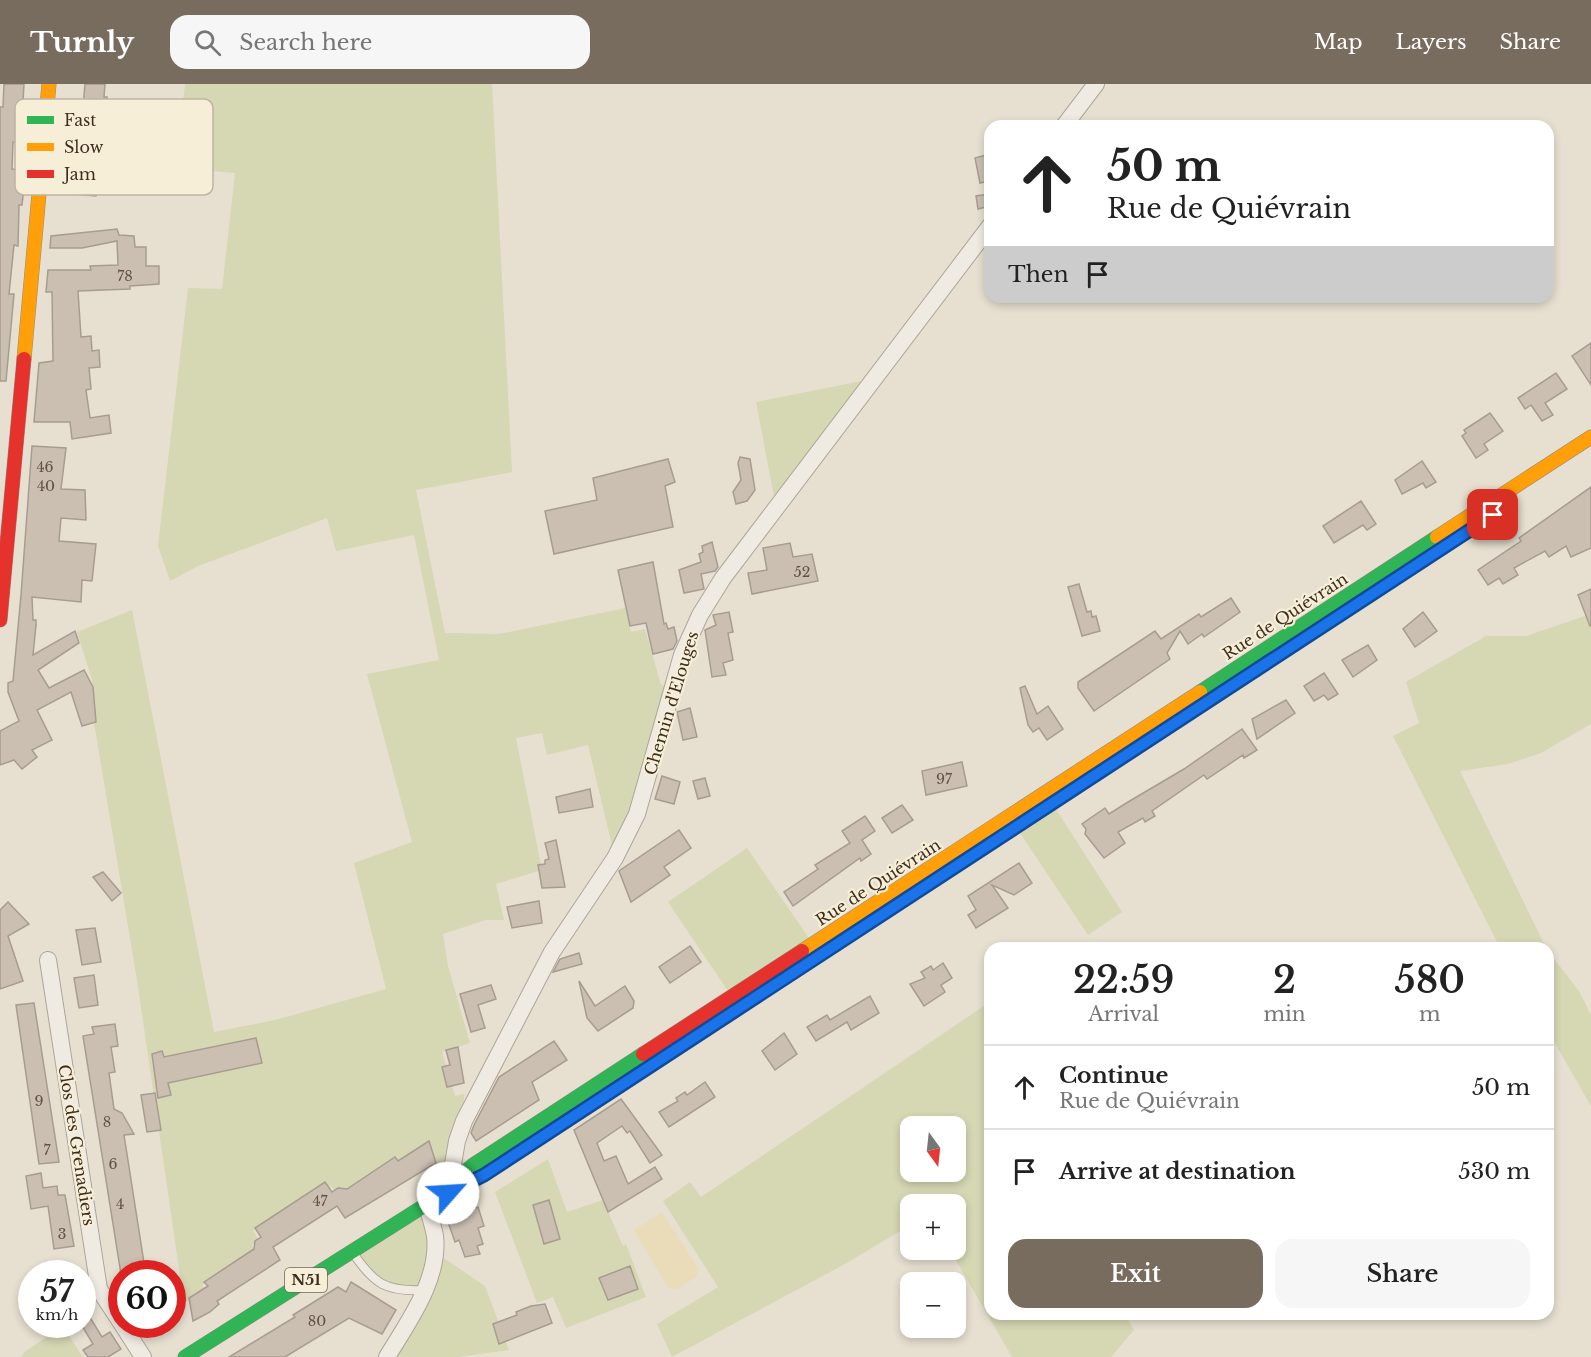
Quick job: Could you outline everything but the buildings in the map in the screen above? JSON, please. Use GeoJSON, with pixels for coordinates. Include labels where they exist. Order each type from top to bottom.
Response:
{"type":"FeatureCollection","features":[{"type":"Feature","properties":{"kind":"main road"},"geometry":{"type":"LineString","coordinates":[[48,99],[49,84]]}},
{"type":"Feature","properties":{"kind":"main road"},"geometry":{"type":"LineString","coordinates":[[0,620],[39,195]]}},
{"type":"Feature","properties":{"kind":"main road","name":"Rue de Quiévrain"},"geometry":{"type":"LineString","coordinates":[[448,1189],[473,1165],[1591,437]]}},
{"type":"Feature","properties":{"kind":"main road","name":"Rue de Quiévrain"},"geometry":{"type":"LineString","coordinates":[[502,1163],[1591,451]]}},
{"type":"Feature","properties":{"kind":"main road","name":"N51"},"geometry":{"type":"LineString","coordinates":[[184,1357],[448,1189],[484,1175]]}},
{"type":"Feature","properties":{"kind":"street"},"geometry":{"type":"LineString","coordinates":[[1069,120],[1096,84]]}},
{"type":"Feature","properties":{"kind":"street","name":"Chemin d'Elouges"},"geometry":{"type":"LineString","coordinates":[[448,1189],[457,1141],[464,1121],[552,952],[615,858],[637,814],[682,655],[700,615],[723,578],[863,397],[984,234]]}},
{"type":"Feature","properties":{"kind":"street","name":"Clos des Grenadiers"},"geometry":{"type":"LineString","coordinates":[[48,960],[99,1289],[108,1303]]}},
{"type":"Feature","properties":{"kind":"street"},"geometry":{"type":"LineString","coordinates":[[387,1357],[424,1290],[435,1252],[435,1236],[427,1203]]}},
{"type":"Feature","properties":{"kind":"street","name":"Clos des Grenadiers"},"geometry":{"type":"LineString","coordinates":[[131,1338],[144,1357]]}},
{"type":"Feature","properties":{"kind":"lane"},"geometry":{"type":"LineString","coordinates":[[352,1251],[366,1273],[388,1289],[424,1290]]}},
{"type":"Feature","properties":{"kind":"green space"},"geometry":{"type":"Polygon","coordinates":[[[185,84],[492,84],[512,472],[416,490],[445,633],[499,634],[625,608],[631,632],[645,629],[661,685],[673,687],[615,858],[588,745],[547,755],[542,733],[516,738],[542,870],[496,884],[504,920],[486,920],[443,934],[448,966],[470,1043],[442,1052],[455,1096],[464,1094],[464,1121],[449,1185],[431,1166],[394,1166],[338,1196],[331,1186],[326,1190],[322,1185],[253,1231],[259,1240],[252,1245],[255,1250],[202,1285],[205,1290],[186,1302],[186,1260],[178,1260],[137,980],[88,687],[93,683],[77,632],[132,610],[214,1032],[275,1020],[386,989],[354,863],[412,842],[367,674],[439,660],[414,535],[336,551],[327,518],[198,566],[170,581],[158,546],[188,288],[222,289],[235,173],[213,171],[213,99],[183,99],[185,84]]]}},
{"type":"Feature","properties":{"kind":"green space"},"geometry":{"type":"Polygon","coordinates":[[[862,381],[776,507],[756,402],[862,381]]]}},
{"type":"Feature","properties":{"kind":"green space"},"geometry":{"type":"Polygon","coordinates":[[[1591,614],[1591,724],[1541,753],[1508,764],[1460,771],[1543,942],[1497,942],[1393,736],[1419,723],[1406,682],[1486,636],[1526,636],[1591,614]]]}},
{"type":"Feature","properties":{"kind":"green space"},"geometry":{"type":"Polygon","coordinates":[[[1052,803],[1122,912],[1088,935],[1016,827],[1052,803]]]}},
{"type":"Feature","properties":{"kind":"green space"},"geometry":{"type":"Polygon","coordinates":[[[747,848],[813,944],[732,997],[668,902],[747,848]]]}},
{"type":"Feature","properties":{"kind":"green space"},"geometry":{"type":"Polygon","coordinates":[[[1554,959],[1579,991],[1591,1015],[1591,1106],[1554,1041],[1554,959]]]}},
{"type":"Feature","properties":{"kind":"green space"},"geometry":{"type":"Polygon","coordinates":[[[984,1006],[984,1309],[966,1278],[966,1272],[963,1272],[956,1260],[966,1260],[966,1194],[900,1194],[900,1231],[845,1264],[672,1357],[657,1324],[718,1287],[663,1201],[690,1182],[701,1197],[984,1006]]]}},
{"type":"Feature","properties":{"kind":"green space"},"geometry":{"type":"Polygon","coordinates":[[[548,1159],[567,1212],[603,1200],[623,1246],[626,1244],[646,1297],[566,1328],[553,1297],[537,1303],[495,1192],[548,1159]]]}},
{"type":"Feature","properties":{"kind":"green space"},"geometry":{"type":"Polygon","coordinates":[[[427,1204],[435,1252],[485,1286],[509,1350],[458,1357],[387,1357],[423,1291],[388,1289],[352,1251],[427,1204]]]}},
{"type":"Feature","properties":{"kind":"green space"},"geometry":{"type":"Polygon","coordinates":[[[991,1320],[1128,1320],[1134,1330],[1111,1357],[1012,1357],[991,1320]]]}},
{"type":"Feature","properties":{"kind":"green space"},"geometry":{"type":"Polygon","coordinates":[[[46,1338],[70,1338],[83,1357],[22,1357],[23,1353],[46,1338]]]}},
{"type":"Feature","properties":{"kind":"sand"},"geometry":{"type":"Polygon","coordinates":[[[662,1212],[698,1268],[697,1276],[678,1289],[668,1288],[634,1230],[662,1212]]]}},
{"type":"Feature","properties":{"kind":"traffic: fast"},"geometry":{"type":"LineString","coordinates":[[1200,692],[1437,537]]}},
{"type":"Feature","properties":{"kind":"traffic: fast"},"geometry":{"type":"LineString","coordinates":[[185,1357],[427,1204],[473,1165],[643,1054]]}},
{"type":"Feature","properties":{"kind":"traffic: slow"},"geometry":{"type":"LineString","coordinates":[[48,99],[49,84]]}},
{"type":"Feature","properties":{"kind":"traffic: slow"},"geometry":{"type":"LineString","coordinates":[[24,359],[39,195]]}},
{"type":"Feature","properties":{"kind":"traffic: slow"},"geometry":{"type":"LineString","coordinates":[[1437,537],[1591,437]]}},
{"type":"Feature","properties":{"kind":"traffic: slow"},"geometry":{"type":"LineString","coordinates":[[802,951],[1200,692]]}},
{"type":"Feature","properties":{"kind":"traffic: jam"},"geometry":{"type":"LineString","coordinates":[[0,620],[24,359]]}},
{"type":"Feature","properties":{"kind":"traffic: jam"},"geometry":{"type":"LineString","coordinates":[[643,1054],[802,951]]}},
{"type":"Feature","properties":{"kind":"route"},"geometry":{"type":"LineString","coordinates":[[448,1193],[484,1175],[1493,515]]}}]}
